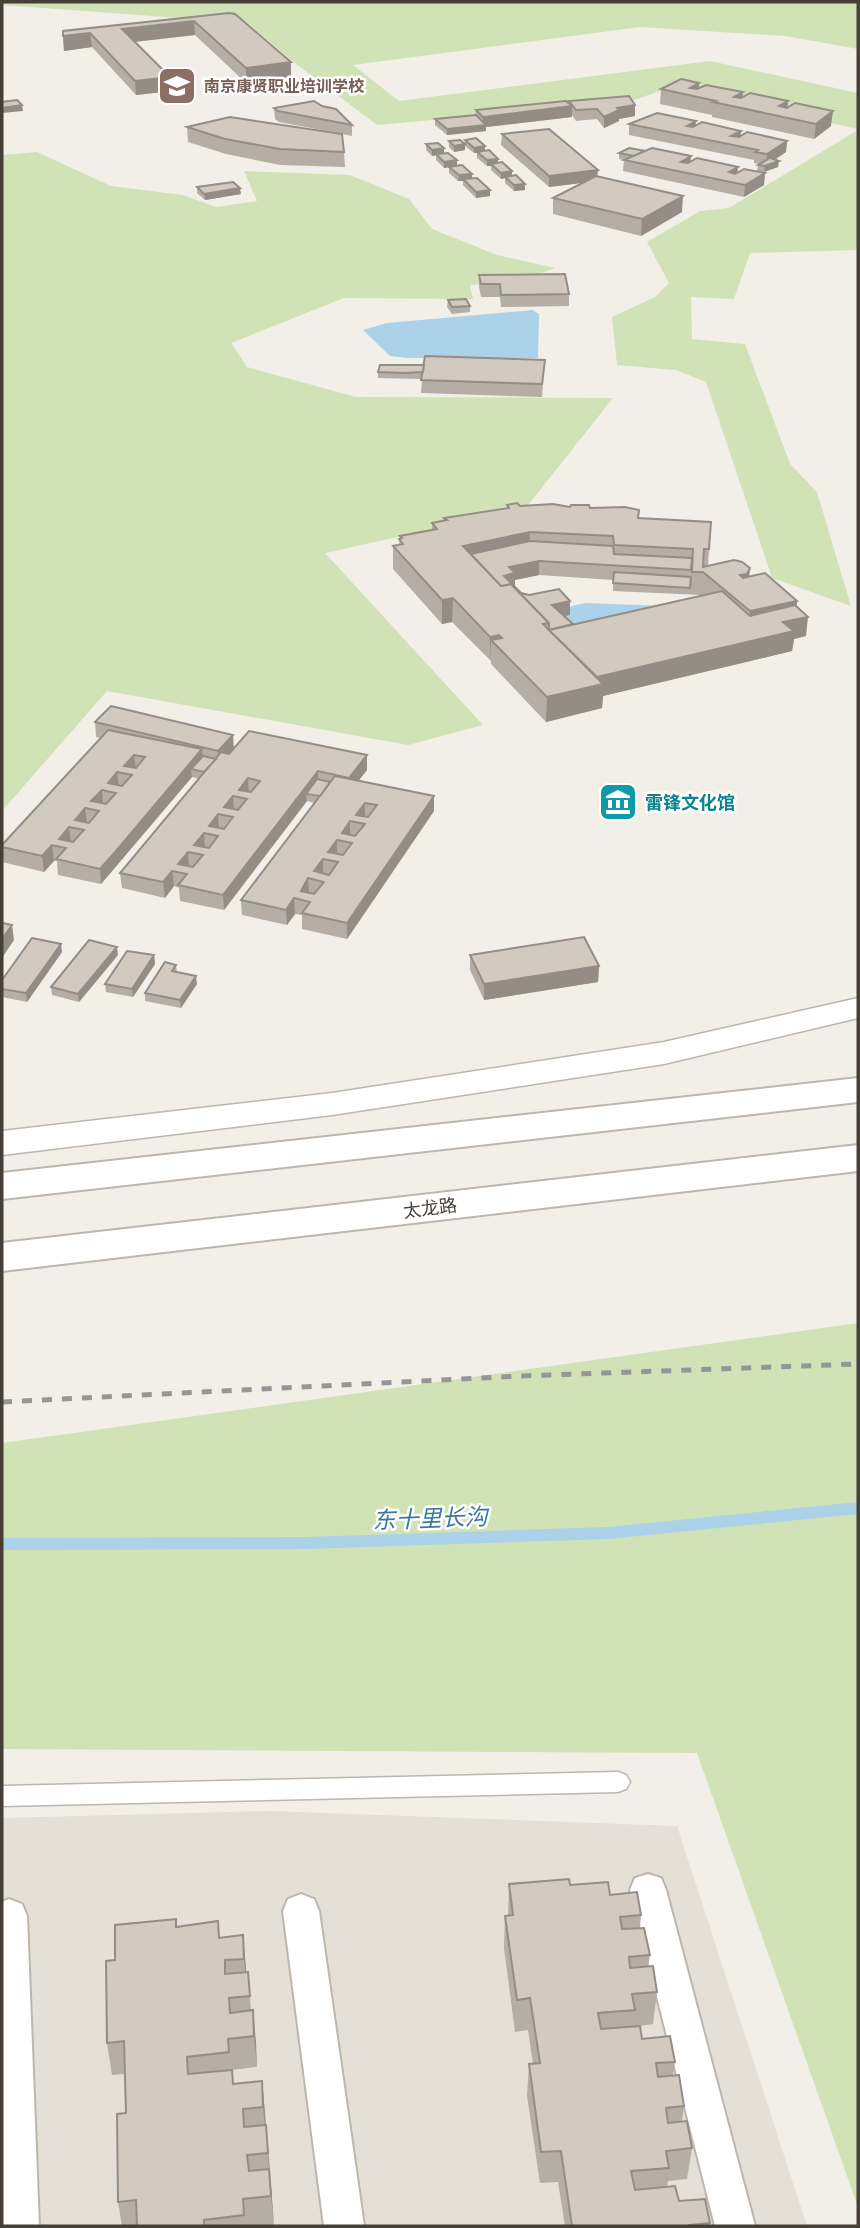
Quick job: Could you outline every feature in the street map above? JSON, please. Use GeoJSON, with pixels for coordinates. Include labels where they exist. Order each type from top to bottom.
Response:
{"type":"FeatureCollection","features":[{"type":"Feature","properties":{"kind":"street"},"geometry":{"type":"LineString","coordinates":[[2,1143],[332,1104],[664,1053],[858,1008]]}},
{"type":"Feature","properties":{"kind":"street"},"geometry":{"type":"LineString","coordinates":[[2,1186],[858,1090]]}},
{"type":"Feature","properties":{"kind":"street","name":"太龙路"},"geometry":{"type":"LineString","coordinates":[[2,1257],[858,1158]]}},
{"type":"Feature","properties":{"kind":"street"},"geometry":{"type":"LineString","coordinates":[[648,1890],[735,2226]]}},
{"type":"Feature","properties":{"kind":"street"},"geometry":{"type":"LineString","coordinates":[[302,1910],[344,2226]]}},
{"type":"Feature","properties":{"kind":"street"},"geometry":{"type":"LineString","coordinates":[[9,1916],[19,2226]]}},
{"type":"Feature","properties":{"kind":"lane"},"geometry":{"type":"LineString","coordinates":[[2,1796],[618,1782]]}},
{"type":"Feature","properties":{"kind":"shaded area"},"geometry":{"type":"Polygon","coordinates":[[[270,1811],[677,1826],[807,2226],[2,2226],[2,1818],[270,1811]]]}},
{"type":"Feature","properties":{"kind":"green space"},"geometry":{"type":"Polygon","coordinates":[[[2,2],[858,2],[858,49],[785,36],[640,27],[353,65],[399,101],[710,61],[858,93],[858,129],[668,88],[626,103],[377,125],[291,60],[248,23],[2,5],[2,2]]]}},
{"type":"Feature","properties":{"kind":"green space"},"geometry":{"type":"Polygon","coordinates":[[[858,130],[858,250],[750,253],[734,299],[691,297],[692,339],[745,344],[790,464],[817,492],[851,606],[772,578],[706,382],[676,370],[617,365],[612,317],[655,297],[669,283],[647,242],[700,211],[729,208],[858,130]]]}},
{"type":"Feature","properties":{"kind":"green space"},"geometry":{"type":"Polygon","coordinates":[[[37,152],[111,186],[183,195],[216,207],[257,201],[244,171],[350,175],[409,199],[432,229],[497,255],[555,268],[521,281],[470,285],[473,299],[344,298],[231,343],[247,367],[356,397],[613,398],[525,509],[325,553],[483,725],[408,745],[107,691],[2,811],[2,155],[37,152]]]}},
{"type":"Feature","properties":{"kind":"green space"},"geometry":{"type":"Polygon","coordinates":[[[858,1323],[858,2207],[697,1753],[2,1749],[2,1443],[858,1323]]]}},
{"type":"Feature","properties":{"kind":"water"},"geometry":{"type":"Polygon","coordinates":[[[533,310],[539,314],[538,358],[390,356],[363,330],[387,323],[533,310]]]}},
{"type":"Feature","properties":{"kind":"water"},"geometry":{"type":"Polygon","coordinates":[[[585,603],[690,607],[557,645],[552,619],[572,606],[585,603]]]}},
{"type":"Feature","properties":{"kind":"building"},"geometry":{"type":"Polygon","coordinates":[[[235,14],[291,62],[246,68],[194,21],[122,29],[170,77],[135,81],[90,33],[63,36],[63,31],[235,14]]]}},
{"type":"Feature","properties":{"kind":"building"},"geometry":{"type":"Polygon","coordinates":[[[681,79],[699,83],[690,88],[697,89],[706,85],[743,92],[734,97],[741,98],[750,93],[788,101],[779,106],[787,108],[795,103],[833,111],[816,124],[661,89],[681,79]]]}},
{"type":"Feature","properties":{"kind":"building"},"geometry":{"type":"Polygon","coordinates":[[[629,96],[635,105],[617,108],[619,110],[604,117],[597,109],[576,110],[569,101],[629,96]]]}},
{"type":"Feature","properties":{"kind":"building"},"geometry":{"type":"Polygon","coordinates":[[[17,100],[22,105],[2,108],[2,102],[17,100]]]}},
{"type":"Feature","properties":{"kind":"building"},"geometry":{"type":"Polygon","coordinates":[[[314,101],[336,109],[352,125],[274,108],[314,101]]]}},
{"type":"Feature","properties":{"kind":"building"},"geometry":{"type":"Polygon","coordinates":[[[566,101],[572,106],[483,117],[476,110],[566,101]]]}},
{"type":"Feature","properties":{"kind":"building"},"geometry":{"type":"Polygon","coordinates":[[[657,113],[696,121],[687,126],[693,127],[702,122],[741,131],[731,136],[739,137],[747,132],[787,141],[767,154],[629,124],[657,113]]]}},
{"type":"Feature","properties":{"kind":"building"},"geometry":{"type":"Polygon","coordinates":[[[476,115],[486,125],[447,129],[435,119],[476,115]]]}},
{"type":"Feature","properties":{"kind":"building"},"geometry":{"type":"Polygon","coordinates":[[[230,117],[342,134],[344,152],[280,149],[225,139],[187,127],[230,117]]]}},
{"type":"Feature","properties":{"kind":"building"},"geometry":{"type":"Polygon","coordinates":[[[549,129],[598,170],[549,176],[502,134],[549,129]]]}},
{"type":"Feature","properties":{"kind":"building"},"geometry":{"type":"Polygon","coordinates":[[[476,138],[485,146],[474,148],[465,140],[476,138]]]}},
{"type":"Feature","properties":{"kind":"building"},"geometry":{"type":"Polygon","coordinates":[[[460,140],[465,144],[454,146],[449,141],[460,140]]]}},
{"type":"Feature","properties":{"kind":"building"},"geometry":{"type":"Polygon","coordinates":[[[438,143],[444,148],[432,150],[426,144],[438,143]]]}},
{"type":"Feature","properties":{"kind":"building"},"geometry":{"type":"Polygon","coordinates":[[[629,148],[645,151],[634,156],[619,153],[629,148]]]}},
{"type":"Feature","properties":{"kind":"building"},"geometry":{"type":"Polygon","coordinates":[[[652,148],[691,156],[681,162],[688,163],[697,158],[738,167],[729,172],[735,174],[744,169],[765,173],[745,185],[624,160],[652,148]]]}},
{"type":"Feature","properties":{"kind":"building"},"geometry":{"type":"Polygon","coordinates":[[[489,150],[498,159],[487,160],[477,152],[489,150]]]}},
{"type":"Feature","properties":{"kind":"building"},"geometry":{"type":"Polygon","coordinates":[[[448,153],[457,160],[444,162],[436,154],[448,153]]]}},
{"type":"Feature","properties":{"kind":"building"},"geometry":{"type":"Polygon","coordinates":[[[770,158],[779,161],[765,166],[758,165],[770,158]]]}},
{"type":"Feature","properties":{"kind":"building"},"geometry":{"type":"Polygon","coordinates":[[[502,162],[512,171],[501,173],[491,164],[502,162]]]}},
{"type":"Feature","properties":{"kind":"building"},"geometry":{"type":"Polygon","coordinates":[[[462,165],[472,174],[459,175],[449,167],[462,165]]]}},
{"type":"Feature","properties":{"kind":"building"},"geometry":{"type":"Polygon","coordinates":[[[516,175],[525,184],[514,185],[505,177],[516,175]]]}},
{"type":"Feature","properties":{"kind":"building"},"geometry":{"type":"Polygon","coordinates":[[[596,176],[683,196],[642,219],[553,198],[596,176]]]}},
{"type":"Feature","properties":{"kind":"building"},"geometry":{"type":"Polygon","coordinates":[[[477,178],[490,190],[476,192],[463,179],[477,178]]]}},
{"type":"Feature","properties":{"kind":"building"},"geometry":{"type":"Polygon","coordinates":[[[233,182],[240,188],[204,194],[197,187],[233,182]]]}},
{"type":"Feature","properties":{"kind":"building"},"geometry":{"type":"Polygon","coordinates":[[[565,274],[569,294],[501,295],[500,284],[481,284],[479,275],[565,274]]]}},
{"type":"Feature","properties":{"kind":"building"},"geometry":{"type":"Polygon","coordinates":[[[466,299],[470,306],[452,307],[448,300],[466,299]]]}},
{"type":"Feature","properties":{"kind":"building"},"geometry":{"type":"Polygon","coordinates":[[[425,356],[545,360],[542,384],[421,380],[425,356]]]}},
{"type":"Feature","properties":{"kind":"building"},"geometry":{"type":"Polygon","coordinates":[[[380,365],[424,365],[423,372],[404,373],[378,372],[380,365]]]}},
{"type":"Feature","properties":{"kind":"building"},"geometry":{"type":"Polygon","coordinates":[[[517,503],[520,506],[553,504],[570,507],[589,505],[590,508],[625,507],[639,510],[638,518],[711,522],[709,549],[704,549],[703,567],[734,560],[742,562],[750,568],[747,574],[740,575],[743,578],[765,573],[797,601],[750,611],[703,572],[692,572],[693,549],[614,545],[613,536],[530,532],[463,546],[501,586],[511,584],[549,623],[543,624],[603,684],[547,697],[491,640],[502,638],[499,635],[490,637],[453,598],[442,600],[393,546],[403,544],[400,536],[437,529],[432,523],[447,520],[444,518],[509,508],[507,505],[517,503]]]}},
{"type":"Feature","properties":{"kind":"building"},"geometry":{"type":"Polygon","coordinates":[[[530,541],[613,546],[614,554],[692,558],[691,570],[539,561],[509,567],[515,573],[504,576],[521,593],[529,595],[559,589],[570,601],[552,605],[573,624],[549,630],[549,623],[511,584],[501,586],[471,554],[530,541]]]}},
{"type":"Feature","properties":{"kind":"building"},"geometry":{"type":"Polygon","coordinates":[[[614,572],[691,577],[690,588],[613,583],[614,572]]]}},
{"type":"Feature","properties":{"kind":"building"},"geometry":{"type":"Polygon","coordinates":[[[722,591],[750,616],[795,605],[808,617],[783,622],[794,631],[597,677],[549,630],[722,591]]]}},
{"type":"Feature","properties":{"kind":"building"},"geometry":{"type":"Polygon","coordinates":[[[111,706],[233,735],[218,751],[95,722],[111,706]]]}},
{"type":"Feature","properties":{"kind":"building"},"geometry":{"type":"Polygon","coordinates":[[[108,730],[202,749],[100,869],[56,859],[66,848],[52,845],[42,856],[2,845],[108,730]],[[134,755],[124,766],[136,768],[145,757],[134,755]],[[117,772],[108,783],[122,786],[132,775],[117,772]],[[102,790],[91,801],[106,804],[116,793],[102,790]],[[85,808],[75,820],[89,823],[99,811],[85,808]],[[69,827],[59,839],[73,842],[84,830],[69,827]]]}},
{"type":"Feature","properties":{"kind":"building"},"geometry":{"type":"Polygon","coordinates":[[[249,731],[367,755],[349,778],[318,771],[223,895],[178,885],[187,874],[172,871],[163,882],[120,873],[221,752],[229,754],[249,731]],[[248,778],[239,790],[251,792],[260,781],[248,778]],[[233,796],[224,807],[238,810],[247,799],[233,796]],[[218,814],[209,826],[224,829],[233,817],[218,814]],[[204,833],[194,845],[209,848],[218,836],[204,833]],[[188,852],[178,864],[193,867],[203,855],[188,852]]]}},
{"type":"Feature","properties":{"kind":"building"},"geometry":{"type":"Polygon","coordinates":[[[203,756],[216,759],[204,772],[191,769],[203,756]]]}},
{"type":"Feature","properties":{"kind":"building"},"geometry":{"type":"Polygon","coordinates":[[[335,776],[434,796],[347,923],[302,913],[310,902],[294,898],[286,910],[241,900],[335,776]],[[365,803],[356,815],[368,817],[377,805],[365,803]],[[350,821],[342,833],[355,836],[365,824],[350,821]],[[337,840],[328,852],[343,855],[352,843],[337,840]],[[323,859],[314,871],[329,875],[338,862],[323,859]],[[308,878],[301,891],[314,894],[324,882],[308,878]]]}},
{"type":"Feature","properties":{"kind":"building"},"geometry":{"type":"Polygon","coordinates":[[[317,779],[330,782],[320,796],[306,794],[317,779]]]}},
{"type":"Feature","properties":{"kind":"building"},"geometry":{"type":"Polygon","coordinates":[[[2,923],[12,925],[2,939],[2,923]]]}},
{"type":"Feature","properties":{"kind":"building"},"geometry":{"type":"Polygon","coordinates":[[[584,937],[599,966],[484,984],[470,955],[584,937]]]}},
{"type":"Feature","properties":{"kind":"building"},"geometry":{"type":"Polygon","coordinates":[[[32,938],[61,944],[26,993],[2,989],[2,980],[32,938]]]}},
{"type":"Feature","properties":{"kind":"building"},"geometry":{"type":"Polygon","coordinates":[[[89,940],[117,947],[78,994],[51,987],[89,940]]]}},
{"type":"Feature","properties":{"kind":"building"},"geometry":{"type":"Polygon","coordinates":[[[127,951],[154,955],[132,989],[105,984],[127,951]]]}},
{"type":"Feature","properties":{"kind":"building"},"geometry":{"type":"Polygon","coordinates":[[[165,962],[176,965],[172,971],[196,976],[180,1000],[145,993],[165,962]]]}},
{"type":"Feature","properties":{"kind":"building"},"geometry":{"type":"Polygon","coordinates":[[[569,1879],[570,1885],[608,1882],[610,1895],[637,1892],[641,1915],[620,1917],[622,1929],[644,1928],[650,1955],[629,1957],[630,1968],[653,1966],[657,1992],[632,1994],[635,2010],[598,2013],[601,2029],[640,2026],[642,2039],[670,2036],[675,2062],[656,2063],[658,2077],[679,2075],[684,2106],[666,2108],[668,2123],[687,2121],[692,2148],[666,2151],[669,2168],[631,2171],[635,2190],[675,2186],[679,2201],[705,2199],[710,2223],[691,2226],[572,2226],[561,2151],[541,2152],[529,2064],[540,2063],[530,1998],[517,2000],[505,1916],[513,1915],[509,1884],[569,1879]]]}},
{"type":"Feature","properties":{"kind":"building"},"geometry":{"type":"Polygon","coordinates":[[[176,1919],[176,1927],[218,1921],[219,1938],[243,1935],[244,1959],[225,1960],[225,1974],[248,1972],[250,1996],[229,1998],[230,2013],[253,2010],[254,2036],[228,2039],[229,2052],[187,2057],[188,2074],[232,2070],[233,2084],[262,2081],[263,2107],[243,2109],[244,2127],[266,2125],[268,2153],[247,2155],[249,2171],[269,2169],[271,2196],[243,2199],[244,2215],[204,2220],[204,2226],[137,2226],[136,2200],[118,2202],[117,2114],[126,2113],[124,2041],[107,2043],[106,1961],[115,1960],[115,1925],[176,1919]]]}},
{"type":"Feature","properties":{"kind":"waterway","name":"东十里长沟"},"geometry":{"type":"LineString","coordinates":[[2,1544],[306,1543],[608,1533],[858,1508]]}},
{"type":"Feature","properties":{"kind":"railway"},"geometry":{"type":"LineString","coordinates":[[2,1402],[520,1376],[858,1364]]}},
{"type":"Feature","properties":{"kind":"place","name":"南京康贤职业培训学校"},"geometry":{"type":"Point","coordinates":[177,86]}},
{"type":"Feature","properties":{"kind":"place","name":"雷锋文化馆"},"geometry":{"type":"Point","coordinates":[618,802]}}]}
